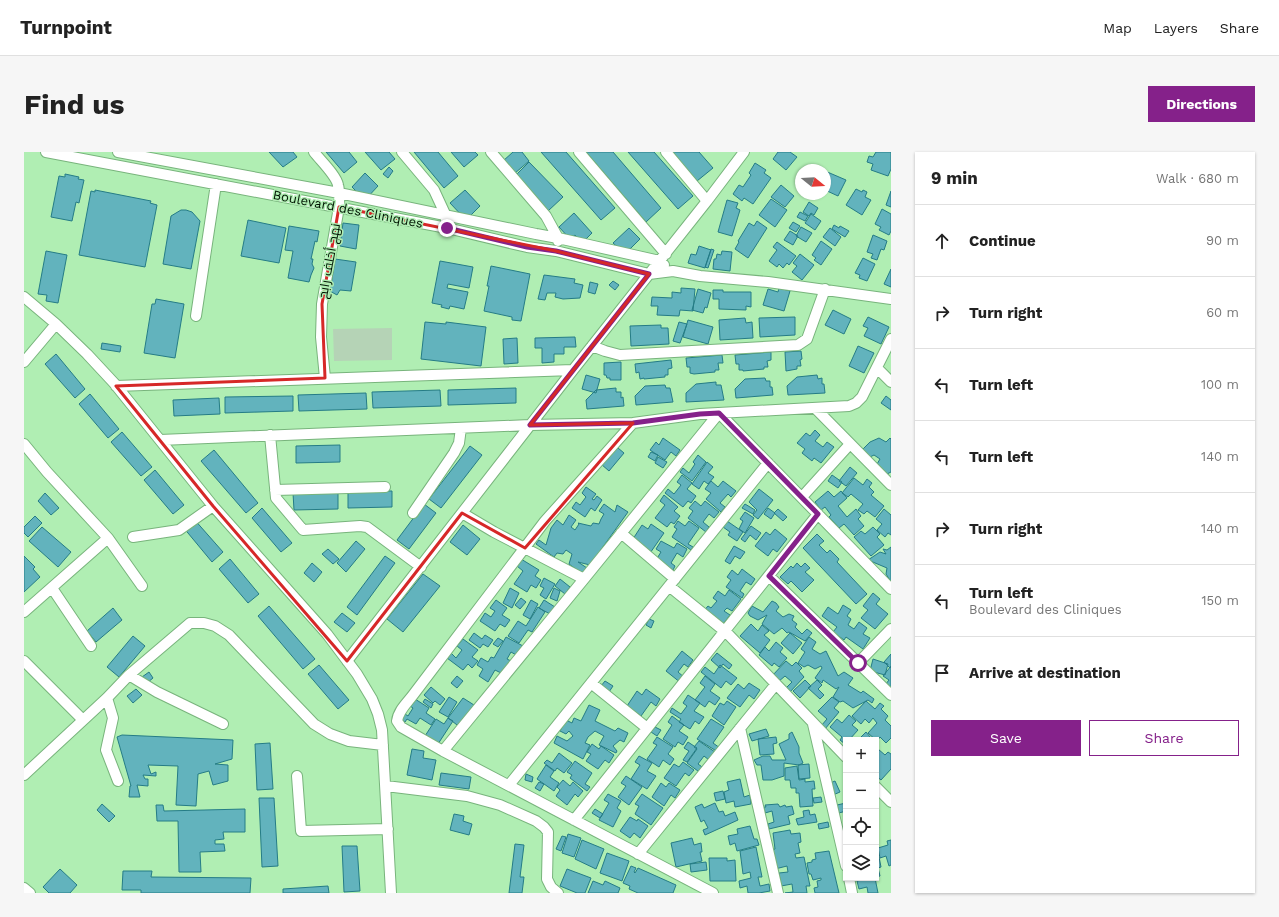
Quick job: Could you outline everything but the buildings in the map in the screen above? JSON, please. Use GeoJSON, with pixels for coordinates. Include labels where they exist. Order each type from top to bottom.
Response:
{"type":"FeatureCollection","features":[{"type":"Feature","properties":{"kind":"street","name":"Boulevard des Cliniques"},"geometry":{"type":"LineString","coordinates":[[46,152],[447,228],[527,247],[556,251],[649,274]]}},
{"type":"Feature","properties":{"kind":"street","name":"Boulevard des Cliniques"},"geometry":{"type":"LineString","coordinates":[[118,152],[338,193],[536,234],[663,257]]}},
{"type":"Feature","properties":{"kind":"street","name":"نهج أخلف رابح"},"geometry":{"type":"LineString","coordinates":[[314,152],[338,184],[339,207],[322,304],[321,337],[325,378]]}},
{"type":"Feature","properties":{"kind":"street"},"geometry":{"type":"LineString","coordinates":[[402,152],[434,190],[446,216],[447,228]]}},
{"type":"Feature","properties":{"kind":"street"},"geometry":{"type":"LineString","coordinates":[[579,152],[673,271]]}},
{"type":"Feature","properties":{"kind":"street"},"geometry":{"type":"LineString","coordinates":[[666,152],[708,201]]}},
{"type":"Feature","properties":{"kind":"street"},"geometry":{"type":"LineString","coordinates":[[348,661],[573,370],[708,201],[743,152]]}},
{"type":"Feature","properties":{"kind":"street"},"geometry":{"type":"LineString","coordinates":[[492,153],[546,216],[558,238],[556,251]]}},
{"type":"Feature","properties":{"kind":"street"},"geometry":{"type":"LineString","coordinates":[[196,316],[216,184]]}},
{"type":"Feature","properties":{"kind":"street"},"geometry":{"type":"LineString","coordinates":[[649,274],[673,271],[700,276],[768,282],[891,299]]}},
{"type":"Feature","properties":{"kind":"street"},"geometry":{"type":"LineString","coordinates":[[592,346],[620,355],[798,345],[807,339],[825,289]]}},
{"type":"Feature","properties":{"kind":"street"},"geometry":{"type":"LineString","coordinates":[[24,297],[56,324],[87,354],[116,386],[213,506],[327,634],[357,674],[372,699],[382,730],[391,893]]}},
{"type":"Feature","properties":{"kind":"street"},"geometry":{"type":"LineString","coordinates":[[24,362],[56,324]]}},
{"type":"Feature","properties":{"kind":"street"},"geometry":{"type":"LineString","coordinates":[[160,440],[530,425],[633,423],[700,414],[849,406],[856,403],[862,397],[891,339]]}},
{"type":"Feature","properties":{"kind":"street"},"geometry":{"type":"LineString","coordinates":[[876,368],[891,382]]}},
{"type":"Feature","properties":{"kind":"street"},"geometry":{"type":"LineString","coordinates":[[116,386],[573,370]]}},
{"type":"Feature","properties":{"kind":"street"},"geometry":{"type":"LineString","coordinates":[[815,408],[891,485]]}},
{"type":"Feature","properties":{"kind":"street"},"geometry":{"type":"LineString","coordinates":[[719,413],[891,589]]}},
{"type":"Feature","properties":{"kind":"street"},"geometry":{"type":"LineString","coordinates":[[443,751],[719,413]]}},
{"type":"Feature","properties":{"kind":"street"},"geometry":{"type":"LineString","coordinates":[[633,423],[545,521],[397,716],[397,721],[401,727],[443,751],[713,893]]}},
{"type":"Feature","properties":{"kind":"street"},"geometry":{"type":"LineString","coordinates":[[413,513],[454,453],[459,442],[461,428]]}},
{"type":"Feature","properties":{"kind":"street"},"geometry":{"type":"LineString","coordinates":[[270,435],[276,498],[304,530],[360,526],[368,527],[421,566]]}},
{"type":"Feature","properties":{"kind":"street"},"geometry":{"type":"LineString","coordinates":[[24,444],[108,538],[142,586]]}},
{"type":"Feature","properties":{"kind":"street"},"geometry":{"type":"LineString","coordinates":[[802,497],[850,444]]}},
{"type":"Feature","properties":{"kind":"street"},"geometry":{"type":"LineString","coordinates":[[509,785],[768,463]]}},
{"type":"Feature","properties":{"kind":"street"},"geometry":{"type":"LineString","coordinates":[[275,490],[385,487]]}},
{"type":"Feature","properties":{"kind":"street"},"geometry":{"type":"LineString","coordinates":[[133,537],[178,530],[213,506]]}},
{"type":"Feature","properties":{"kind":"street"},"geometry":{"type":"LineString","coordinates":[[462,513],[494,532],[584,579]]}},
{"type":"Feature","properties":{"kind":"street"},"geometry":{"type":"LineString","coordinates":[[574,820],[818,514]]}},
{"type":"Feature","properties":{"kind":"street"},"geometry":{"type":"LineString","coordinates":[[621,533],[724,631],[843,754]]}},
{"type":"Feature","properties":{"kind":"street"},"geometry":{"type":"LineString","coordinates":[[24,612],[108,538]]}},
{"type":"Feature","properties":{"kind":"street"},"geometry":{"type":"LineString","coordinates":[[769,576],[891,695]]}},
{"type":"Feature","properties":{"kind":"street"},"geometry":{"type":"LineString","coordinates":[[52,588],[91,646]]}},
{"type":"Feature","properties":{"kind":"street"},"geometry":{"type":"LineString","coordinates":[[24,776],[107,698],[129,675],[190,623],[204,623],[215,626],[229,635],[314,724],[330,734],[349,741],[383,745]]}},
{"type":"Feature","properties":{"kind":"street"},"geometry":{"type":"LineString","coordinates":[[858,663],[891,630]]}},
{"type":"Feature","properties":{"kind":"street"},"geometry":{"type":"LineString","coordinates":[[24,661],[83,720]]}},
{"type":"Feature","properties":{"kind":"street"},"geometry":{"type":"LineString","coordinates":[[129,675],[157,692],[224,724]]}},
{"type":"Feature","properties":{"kind":"street"},"geometry":{"type":"LineString","coordinates":[[591,683],[647,728]]}},
{"type":"Feature","properties":{"kind":"street"},"geometry":{"type":"LineString","coordinates":[[638,854],[776,684]]}},
{"type":"Feature","properties":{"kind":"street"},"geometry":{"type":"LineString","coordinates":[[107,698],[113,718],[106,750],[118,781]]}},
{"type":"Feature","properties":{"kind":"street"},"geometry":{"type":"LineString","coordinates":[[813,724],[843,853]]}},
{"type":"Feature","properties":{"kind":"street"},"geometry":{"type":"LineString","coordinates":[[740,728],[778,893]]}},
{"type":"Feature","properties":{"kind":"street"},"geometry":{"type":"LineString","coordinates":[[297,776],[301,831],[388,829]]}},
{"type":"Feature","properties":{"kind":"street"},"geometry":{"type":"LineString","coordinates":[[386,786],[467,796],[500,805],[544,826],[548,832],[547,879],[551,887],[558,893]]}},
{"type":"Feature","properties":{"kind":"street"},"geometry":{"type":"LineString","coordinates":[[879,790],[891,802]]}},
{"type":"Feature","properties":{"kind":"street"},"geometry":{"type":"LineString","coordinates":[[850,881],[852,893]]}},
{"type":"Feature","properties":{"kind":"street"},"geometry":{"type":"LineString","coordinates":[[24,888],[30,893]]}},
{"type":"Feature","properties":{"kind":"highlighted area"},"geometry":{"type":"Polygon","coordinates":[[[339,207],[556,251],[649,274],[530,425],[633,423],[525,548],[462,513],[347,661],[213,506],[116,386],[325,378],[322,304],[339,207]]]}},
{"type":"Feature","properties":{"kind":"green space"},"geometry":{"type":"Polygon","coordinates":[[[392,328],[392,360],[334,361],[333,329],[392,328]]]}},
{"type":"Feature","properties":{"kind":"route"},"geometry":{"type":"LineString","coordinates":[[447,228],[527,247],[556,251],[649,274],[530,425],[633,423],[700,414],[719,413],[818,514],[769,576],[858,663]]}}]}
